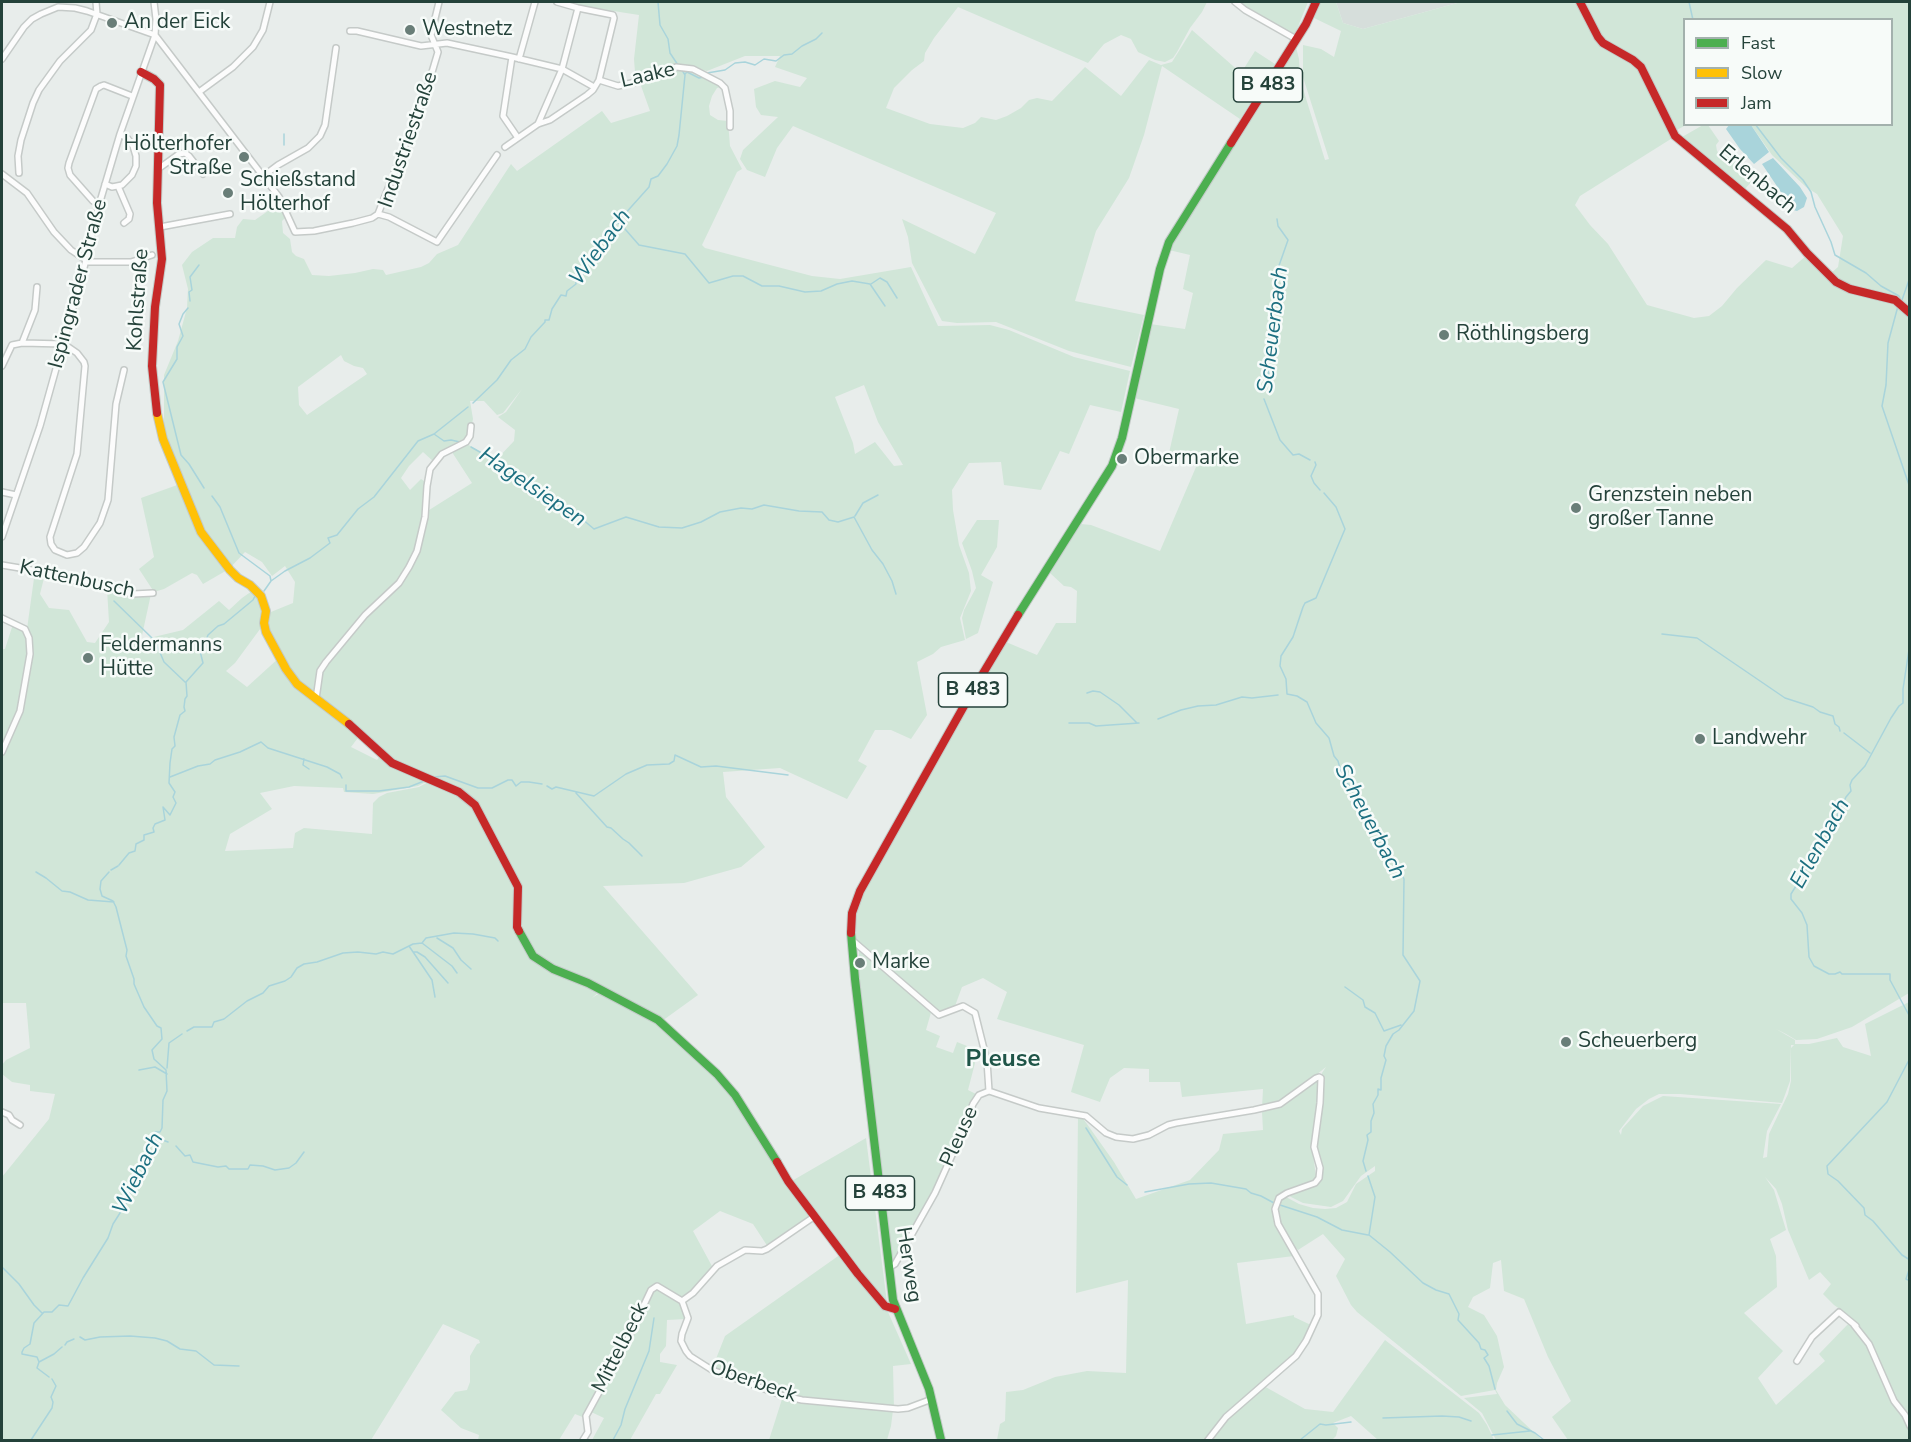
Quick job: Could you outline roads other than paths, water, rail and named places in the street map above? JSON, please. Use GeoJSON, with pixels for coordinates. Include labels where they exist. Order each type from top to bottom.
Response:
{"type":"FeatureCollection","features":[{"type":"Feature","properties":{"kind":"street"},"geometry":{"type":"LineString","coordinates":[[19,173],[18,156],[21,140],[39,90],[60,61],[91,30],[98,14],[96,2]]}},
{"type":"Feature","properties":{"kind":"street"},"geometry":{"type":"LineString","coordinates":[[154,2],[155,35]]}},
{"type":"Feature","properties":{"kind":"street"},"geometry":{"type":"LineString","coordinates":[[199,92],[233,67],[253,47],[263,30],[270,2]]}},
{"type":"Feature","properties":{"kind":"street","name":"Industriestraße"},"geometry":{"type":"LineString","coordinates":[[438,2],[431,35],[438,52],[427,89],[378,214],[389,217],[437,242],[497,155]]}},
{"type":"Feature","properties":{"kind":"street"},"geometry":{"type":"LineString","coordinates":[[519,58],[535,2]]}},
{"type":"Feature","properties":{"kind":"street"},"geometry":{"type":"LineString","coordinates":[[505,147],[538,124],[550,120],[593,90],[599,80],[614,15],[557,2]]}},
{"type":"Feature","properties":{"kind":"street"},"geometry":{"type":"LineString","coordinates":[[1235,2],[1296,39]]}},
{"type":"Feature","properties":{"kind":"street","name":"B 483"},"geometry":{"type":"LineString","coordinates":[[851,939],[852,914],[856,902],[906,808],[1002,640],[1112,466],[1122,438],[1164,257],[1173,236],[1309,19],[1316,2]]}},
{"type":"Feature","properties":{"kind":"street","name":"Erlenbach"},"geometry":{"type":"LineString","coordinates":[[1580,2],[1603,43],[1641,67],[1676,136],[1794,235],[1807,253],[1836,282],[1850,289],[1898,303],[1910,313]]}},
{"type":"Feature","properties":{"kind":"street"},"geometry":{"type":"LineString","coordinates":[[2,59],[24,27],[41,14],[58,7],[75,8],[98,14],[155,35],[282,202],[295,232],[302,233],[353,223],[378,214]]}},
{"type":"Feature","properties":{"kind":"street"},"geometry":{"type":"LineString","coordinates":[[538,124],[562,69],[578,8]]}},
{"type":"Feature","properties":{"kind":"street"},"geometry":{"type":"LineString","coordinates":[[350,31],[421,46],[435,44]]}},
{"type":"Feature","properties":{"kind":"street","name":"Ispingrader Straße"},"geometry":{"type":"LineString","coordinates":[[2,537],[31,455],[64,344],[99,205],[120,134],[155,35]]}},
{"type":"Feature","properties":{"kind":"street","name":"Industriestraße"},"geometry":{"type":"LineString","coordinates":[[435,44],[447,43],[562,69],[594,87]]}},
{"type":"Feature","properties":{"kind":"street"},"geometry":{"type":"LineString","coordinates":[[262,177],[308,148],[320,136],[325,125],[336,48]]}},
{"type":"Feature","properties":{"kind":"street"},"geometry":{"type":"LineString","coordinates":[[512,57],[503,116],[518,138]]}},
{"type":"Feature","properties":{"kind":"street","name":"Laake"},"geometry":{"type":"LineString","coordinates":[[599,80],[623,86],[670,69],[682,67],[693,69],[720,83],[726,91],[730,127]]}},
{"type":"Feature","properties":{"kind":"street","name":"Kohlstraße"},"geometry":{"type":"LineString","coordinates":[[141,72],[160,85],[157,203],[162,259],[154,313],[152,366],[157,417],[172,462],[201,532],[230,570],[259,593],[266,611],[264,623],[266,632],[297,684],[316,699]]}},
{"type":"Feature","properties":{"kind":"street"},"geometry":{"type":"LineString","coordinates":[[99,205],[70,175],[69,163],[96,89],[104,85],[132,96]]}},
{"type":"Feature","properties":{"kind":"street"},"geometry":{"type":"LineString","coordinates":[[325,125],[330,131]]}},
{"type":"Feature","properties":{"kind":"street"},"geometry":{"type":"LineString","coordinates":[[105,184],[118,186],[132,175],[136,161],[135,150],[130,141],[120,134]]}},
{"type":"Feature","properties":{"kind":"street"},"geometry":{"type":"LineString","coordinates":[[158,169],[185,153],[203,174]]}},
{"type":"Feature","properties":{"kind":"street"},"geometry":{"type":"LineString","coordinates":[[2,174],[27,193],[54,232],[70,250],[86,261],[131,262],[152,255]]}},
{"type":"Feature","properties":{"kind":"street"},"geometry":{"type":"LineString","coordinates":[[118,186],[130,214],[124,224]]}},
{"type":"Feature","properties":{"kind":"street"},"geometry":{"type":"LineString","coordinates":[[160,227],[230,214]]}},
{"type":"Feature","properties":{"kind":"street"},"geometry":{"type":"LineString","coordinates":[[22,343],[35,310],[37,287]]}},
{"type":"Feature","properties":{"kind":"street"},"geometry":{"type":"LineString","coordinates":[[2,366],[12,345],[22,343],[64,344],[81,357],[85,366],[77,454],[50,537],[52,546],[60,554],[70,555],[80,551],[100,523],[108,500],[116,404],[124,370]]}},
{"type":"Feature","properties":{"kind":"street"},"geometry":{"type":"LineString","coordinates":[[471,426],[470,436],[466,442],[442,454],[430,470],[424,521],[417,551],[407,572],[399,583],[365,615],[326,662],[320,671],[316,699],[345,720],[392,763],[466,796],[478,811],[518,887],[517,927],[533,956],[553,969],[591,984],[658,1020],[717,1074],[733,1092],[785,1176],[870,1289],[886,1307],[895,1309]]}},
{"type":"Feature","properties":{"kind":"street"},"geometry":{"type":"LineString","coordinates":[[2,492],[16,495]]}},
{"type":"Feature","properties":{"kind":"street","name":"Kattenbusch"},"geometry":{"type":"LineString","coordinates":[[2,565],[38,571],[68,580],[97,583],[133,594],[153,593]]}},
{"type":"Feature","properties":{"kind":"street"},"geometry":{"type":"LineString","coordinates":[[2,618],[26,629],[30,654],[20,711],[2,753]]}},
{"type":"Feature","properties":{"kind":"street","name":"Herweg"},"geometry":{"type":"LineString","coordinates":[[851,939],[895,1309],[925,1378],[941,1440]]}},
{"type":"Feature","properties":{"kind":"street","name":"Pleuse"},"geometry":{"type":"LineString","coordinates":[[851,939],[939,1015],[963,1006],[975,1013],[987,1061],[990,1091],[979,1095],[973,1104],[935,1193],[895,1264],[889,1268]]}},
{"type":"Feature","properties":{"kind":"street"},"geometry":{"type":"LineString","coordinates":[[990,1091],[1039,1108],[1086,1116],[1116,1137],[1133,1139],[1149,1135],[1176,1123],[1280,1104],[1319,1077],[1321,1087],[1314,1147],[1320,1168],[1319,1178],[1315,1183],[1282,1196],[1276,1203],[1275,1213],[1278,1224],[1318,1294],[1318,1315],[1296,1356],[1226,1418],[1208,1440]]}},
{"type":"Feature","properties":{"kind":"street"},"geometry":{"type":"LineString","coordinates":[[2,1112],[9,1114],[12,1120],[20,1125]]}},
{"type":"Feature","properties":{"kind":"street"},"geometry":{"type":"LineString","coordinates":[[682,1301],[693,1293],[717,1266],[745,1250],[767,1249],[815,1216]]}},
{"type":"Feature","properties":{"kind":"street","name":"Mittelbeck"},"geometry":{"type":"LineString","coordinates":[[583,1440],[588,1432],[586,1416],[627,1341],[651,1290],[657,1286],[682,1301]]}},
{"type":"Feature","properties":{"kind":"street","name":"Oberbeck"},"geometry":{"type":"LineString","coordinates":[[682,1301],[688,1318],[682,1334],[683,1347],[690,1356],[712,1370],[783,1396],[819,1402],[898,1409],[908,1408],[932,1399]]}},
{"type":"Feature","properties":{"kind":"street"},"geometry":{"type":"LineString","coordinates":[[1797,1362],[1812,1337],[1839,1312],[1856,1326],[1854,1325],[1869,1344],[1894,1401],[1910,1426]]}},
{"type":"Feature","properties":{"kind":"water"},"geometry":{"type":"Polygon","coordinates":[[[1728,126],[1752,126],[1769,152],[1754,164],[1726,129],[1728,126]]]}},
{"type":"Feature","properties":{"kind":"water"},"geometry":{"type":"Polygon","coordinates":[[[1773,158],[1807,198],[1804,207],[1797,211],[1793,210],[1762,164],[1773,158]]]}},
{"type":"Feature","properties":{"kind":"waterway","name":"Wiebach"},"geometry":{"type":"LineString","coordinates":[[658,2],[660,25],[668,39],[670,53],[678,65]]}},
{"type":"Feature","properties":{"kind":"waterway","name":"Erlenbach"},"geometry":{"type":"LineString","coordinates":[[1689,2],[1693,18]]}},
{"type":"Feature","properties":{"kind":"waterway"},"geometry":{"type":"LineString","coordinates":[[707,73],[725,70],[735,63],[745,62],[755,65],[764,59],[776,61],[784,55],[792,54],[822,33]]}},
{"type":"Feature","properties":{"kind":"waterway","name":"Wiebach"},"geometry":{"type":"LineString","coordinates":[[473,403],[497,380],[511,360],[525,349],[531,337],[545,320],[549,320],[552,309],[561,295],[566,296],[567,291],[576,284],[576,280],[582,276],[606,235],[649,187],[651,179],[658,176],[667,164],[677,146],[679,135],[685,75],[682,70]]}},
{"type":"Feature","properties":{"kind":"waterway"},"geometry":{"type":"LineString","coordinates":[[685,74],[687,72],[699,78],[704,77]]}},
{"type":"Feature","properties":{"kind":"waterway","name":"Erlenbach"},"geometry":{"type":"LineString","coordinates":[[1757,126],[1811,192],[1835,255],[1866,273],[1881,286],[1899,296],[1901,300]]}},
{"type":"Feature","properties":{"kind":"waterway"},"geometry":{"type":"LineString","coordinates":[[284,134],[284,145]]}},
{"type":"Feature","properties":{"kind":"waterway","name":"Scheuerbach"},"geometry":{"type":"LineString","coordinates":[[1265,380],[1269,370],[1266,368],[1272,305],[1276,291],[1275,277],[1288,240],[1278,226],[1277,219]]}},
{"type":"Feature","properties":{"kind":"waterway"},"geometry":{"type":"LineString","coordinates":[[617,222],[639,245],[685,254],[709,283],[733,276],[743,276],[762,286],[779,286],[805,292],[821,291],[852,281],[870,284],[885,306]]}},
{"type":"Feature","properties":{"kind":"waterway"},"geometry":{"type":"LineString","coordinates":[[190,301],[189,292],[192,290],[190,277],[199,265]]}},
{"type":"Feature","properties":{"kind":"waterway"},"geometry":{"type":"LineString","coordinates":[[1902,300],[1910,277]]}},
{"type":"Feature","properties":{"kind":"waterway"},"geometry":{"type":"LineString","coordinates":[[871,284],[880,278],[887,282],[897,298]]}},
{"type":"Feature","properties":{"kind":"waterway","name":"Erlenbach"},"geometry":{"type":"LineString","coordinates":[[1898,306],[1888,343],[1886,385],[1882,406],[1910,488]]}},
{"type":"Feature","properties":{"kind":"waterway"},"geometry":{"type":"LineString","coordinates":[[188,308],[179,324],[183,336],[177,347],[177,359],[163,382],[181,455],[204,488]]}},
{"type":"Feature","properties":{"kind":"waterway","name":"Scheuerbach"},"geometry":{"type":"LineString","coordinates":[[1264,399],[1280,440],[1293,455],[1299,454],[1310,460]]}},
{"type":"Feature","properties":{"kind":"waterway","name":"Wiebach"},"geometry":{"type":"LineString","coordinates":[[264,591],[271,581],[330,543],[328,538],[337,535],[358,509],[374,497],[418,441],[434,434],[468,407]]}},
{"type":"Feature","properties":{"kind":"waterway","name":"Hagelsiepen"},"geometry":{"type":"LineString","coordinates":[[434,434],[444,441],[460,442]]}},
{"type":"Feature","properties":{"kind":"waterway","name":"Hagelsiepen"},"geometry":{"type":"LineString","coordinates":[[471,447],[529,480],[562,502],[594,529],[626,517],[659,527],[682,528],[701,522],[720,512],[741,508],[752,509],[764,505],[822,512],[829,520],[838,522],[854,517],[872,550],[883,564],[896,594]]}},
{"type":"Feature","properties":{"kind":"waterway","name":"Scheuerbach"},"geometry":{"type":"LineString","coordinates":[[1315,462],[1311,476],[1320,490]]}},
{"type":"Feature","properties":{"kind":"waterway","name":"Scheuerbach"},"geometry":{"type":"LineString","coordinates":[[1324,493],[1336,507],[1345,529],[1316,598],[1305,603],[1303,607],[1293,637],[1281,656],[1280,666],[1286,679],[1287,694],[1297,696],[1307,702],[1316,723],[1329,738],[1343,779],[1350,786],[1355,799],[1397,864],[1404,879],[1403,955],[1420,981],[1414,1011],[1393,1034],[1386,1046],[1381,1090],[1378,1089],[1378,1095],[1373,1104],[1371,1132],[1367,1135],[1363,1161],[1366,1171]]}},
{"type":"Feature","properties":{"kind":"waterway"},"geometry":{"type":"LineString","coordinates":[[855,516],[863,503],[878,495]]}},
{"type":"Feature","properties":{"kind":"waterway"},"geometry":{"type":"LineString","coordinates":[[212,496],[220,507],[239,553],[270,576],[271,581]]}},
{"type":"Feature","properties":{"kind":"waterway","name":"Wiebach"},"geometry":{"type":"LineString","coordinates":[[119,865],[129,853],[135,851],[136,844],[144,840],[144,835],[154,832],[155,824],[165,820],[163,807],[170,815],[176,803],[173,797],[175,792],[169,783],[172,749],[175,746],[174,737],[180,715],[185,711],[186,682],[203,663],[200,645],[205,643],[208,635],[218,626],[224,624],[255,596]]}},
{"type":"Feature","properties":{"kind":"waterway"},"geometry":{"type":"LineString","coordinates":[[114,601],[152,638]]}},
{"type":"Feature","properties":{"kind":"waterway"},"geometry":{"type":"LineString","coordinates":[[1662,634],[1697,638],[1785,698],[1833,716],[1840,731]]}},
{"type":"Feature","properties":{"kind":"waterway"},"geometry":{"type":"LineString","coordinates":[[156,643],[164,662],[185,682]]}},
{"type":"Feature","properties":{"kind":"waterway","name":"Erlenbach"},"geometry":{"type":"LineString","coordinates":[[1910,643],[1903,703],[1891,718],[1865,766],[1852,780],[1851,791],[1829,833],[1791,894],[1791,899],[1802,913],[1807,925],[1809,957],[1814,966],[1829,974],[1840,972],[1842,974],[1890,974],[1890,980],[1910,1017]]}},
{"type":"Feature","properties":{"kind":"waterway"},"geometry":{"type":"LineString","coordinates":[[1087,693],[1100,692],[1119,705],[1137,723]]}},
{"type":"Feature","properties":{"kind":"waterway"},"geometry":{"type":"LineString","coordinates":[[1158,719],[1181,710],[1216,705],[1242,697],[1278,695]]}},
{"type":"Feature","properties":{"kind":"waterway"},"geometry":{"type":"LineString","coordinates":[[1069,723],[1089,723],[1096,726],[1139,723]]}},
{"type":"Feature","properties":{"kind":"waterway"},"geometry":{"type":"LineString","coordinates":[[1844,733],[1870,753]]}},
{"type":"Feature","properties":{"kind":"waterway"},"geometry":{"type":"LineString","coordinates":[[170,777],[198,766],[210,764],[261,742],[268,748],[327,767],[340,774],[342,778]]}},
{"type":"Feature","properties":{"kind":"waterway"},"geometry":{"type":"LineString","coordinates":[[547,786],[552,789],[556,787],[594,796],[626,774],[647,765],[669,764],[674,761],[675,755],[701,767],[716,766],[788,775]]}},
{"type":"Feature","properties":{"kind":"waterway"},"geometry":{"type":"LineString","coordinates":[[304,759],[303,765],[309,769]]}},
{"type":"Feature","properties":{"kind":"waterway"},"geometry":{"type":"LineString","coordinates":[[433,777],[445,776],[478,788],[492,788],[508,780],[512,780],[516,786],[521,782],[542,784]]}},
{"type":"Feature","properties":{"kind":"waterway"},"geometry":{"type":"LineString","coordinates":[[346,785],[346,791],[379,791],[409,787],[424,781]]}},
{"type":"Feature","properties":{"kind":"waterway"},"geometry":{"type":"LineString","coordinates":[[576,793],[607,827],[642,856]]}},
{"type":"Feature","properties":{"kind":"waterway","name":"Wiebach"},"geometry":{"type":"LineString","coordinates":[[111,870],[118,866]]}},
{"type":"Feature","properties":{"kind":"waterway"},"geometry":{"type":"LineString","coordinates":[[36,872],[62,891],[88,900],[114,902]]}},
{"type":"Feature","properties":{"kind":"waterway","name":"Wiebach"},"geometry":{"type":"LineString","coordinates":[[49,1377],[37,1368],[39,1362],[37,1357],[22,1354],[22,1352],[30,1344],[34,1323],[44,1312],[52,1312],[59,1305],[68,1306],[108,1238],[113,1224],[127,1202],[136,1173],[154,1153],[155,1132],[160,1132],[162,1128],[163,1100],[167,1091],[166,1070],[154,1059],[152,1050],[162,1039],[161,1028],[157,1026],[144,1007],[134,984],[116,907],[113,901],[102,896],[100,889],[101,881],[109,872]]}},
{"type":"Feature","properties":{"kind":"waterway"},"geometry":{"type":"LineString","coordinates":[[187,1031],[194,1027],[212,1027],[214,1022],[224,1019],[247,1001],[263,993],[269,986],[291,977],[297,968],[304,964],[343,953],[393,954],[413,944],[422,943],[426,938],[454,933],[473,934],[495,938],[498,941]]}},
{"type":"Feature","properties":{"kind":"waterway"},"geometry":{"type":"LineString","coordinates":[[437,938],[453,948],[471,969]]}},
{"type":"Feature","properties":{"kind":"waterway"},"geometry":{"type":"LineString","coordinates":[[422,943],[452,966],[457,973]]}},
{"type":"Feature","properties":{"kind":"waterway"},"geometry":{"type":"LineString","coordinates":[[409,946],[432,980],[435,997]]}},
{"type":"Feature","properties":{"kind":"waterway"},"geometry":{"type":"LineString","coordinates":[[414,952],[425,957],[448,983]]}},
{"type":"Feature","properties":{"kind":"waterway"},"geometry":{"type":"LineString","coordinates":[[1345,987],[1363,1000],[1365,1007],[1375,1013],[1384,1031],[1401,1025]]}},
{"type":"Feature","properties":{"kind":"waterway"},"geometry":{"type":"LineString","coordinates":[[167,1068],[169,1043],[182,1034]]}},
{"type":"Feature","properties":{"kind":"waterway","name":"Erlenbach"},"geometry":{"type":"LineString","coordinates":[[1910,1058],[1887,1102],[1827,1166],[1828,1174],[1864,1208],[1865,1215],[1902,1255],[1910,1260]]}},
{"type":"Feature","properties":{"kind":"waterway"},"geometry":{"type":"LineString","coordinates":[[139,1070],[155,1067],[167,1074]]}},
{"type":"Feature","properties":{"kind":"waterway"},"geometry":{"type":"LineString","coordinates":[[1086,1128],[1117,1177],[1127,1185]]}},
{"type":"Feature","properties":{"kind":"waterway"},"geometry":{"type":"LineString","coordinates":[[155,1137],[168,1142]]}},
{"type":"Feature","properties":{"kind":"waterway"},"geometry":{"type":"LineString","coordinates":[[176,1146],[185,1156],[190,1155],[193,1162],[218,1167],[226,1166],[229,1169],[248,1169],[250,1165],[275,1170],[289,1168],[304,1152]]}},
{"type":"Feature","properties":{"kind":"waterway","name":"Scheuerbach"},"geometry":{"type":"LineString","coordinates":[[1368,1176],[1375,1197],[1369,1235],[1423,1283],[1449,1294],[1459,1314],[1458,1320],[1488,1355],[1484,1358],[1489,1366],[1495,1389]]}},
{"type":"Feature","properties":{"kind":"waterway"},"geometry":{"type":"LineString","coordinates":[[1145,1192],[1189,1184],[1211,1183],[1246,1189],[1274,1203]]}},
{"type":"Feature","properties":{"kind":"waterway"},"geometry":{"type":"LineString","coordinates":[[1280,1205],[1317,1217],[1342,1230],[1368,1235]]}},
{"type":"Feature","properties":{"kind":"waterway"},"geometry":{"type":"LineString","coordinates":[[2,1267],[42,1313]]}},
{"type":"Feature","properties":{"kind":"waterway","name":"Erlenbach"},"geometry":{"type":"LineString","coordinates":[[1910,1267],[1906,1279],[1910,1281]]}},
{"type":"Feature","properties":{"kind":"waterway"},"geometry":{"type":"LineString","coordinates":[[613,1440],[649,1351],[654,1318]]}},
{"type":"Feature","properties":{"kind":"waterway"},"geometry":{"type":"LineString","coordinates":[[80,1337],[85,1340],[130,1336],[155,1338],[167,1341],[180,1349],[196,1351],[214,1365],[239,1366]]}},
{"type":"Feature","properties":{"kind":"waterway"},"geometry":{"type":"LineString","coordinates":[[65,1345],[74,1339]]}},
{"type":"Feature","properties":{"kind":"waterway"},"geometry":{"type":"LineString","coordinates":[[39,1362],[62,1347]]}},
{"type":"Feature","properties":{"kind":"waterway","name":"Wiebach"},"geometry":{"type":"LineString","coordinates":[[31,1440],[52,1408],[51,1397],[56,1386],[52,1379]]}},
{"type":"Feature","properties":{"kind":"waterway","name":"Scheuerbach"},"geometry":{"type":"LineString","coordinates":[[1507,1411],[1517,1424],[1544,1440]]}},
{"type":"Feature","properties":{"kind":"waterway"},"geometry":{"type":"LineString","coordinates":[[1383,1418],[1442,1416],[1459,1417],[1471,1421]]}},
{"type":"Feature","properties":{"kind":"waterway"},"geometry":{"type":"LineString","coordinates":[[1300,1440],[1320,1424],[1351,1422]]}},
{"type":"Feature","properties":{"kind":"waterway"},"geometry":{"type":"LineString","coordinates":[[1492,1435],[1530,1431]]}},
{"type":"Feature","properties":{"kind":"place","name":"An der Eick"},"geometry":{"type":"Point","coordinates":[112,23]}},
{"type":"Feature","properties":{"kind":"place","name":"Westnetz"},"geometry":{"type":"Point","coordinates":[410,30]}},
{"type":"Feature","properties":{"kind":"place","name":"Hölterhofer Straße"},"geometry":{"type":"Point","coordinates":[244,157]}},
{"type":"Feature","properties":{"kind":"place","name":"Schießstand Hölterhof"},"geometry":{"type":"Point","coordinates":[228,193]}},
{"type":"Feature","properties":{"kind":"place","name":"Röthlingsberg"},"geometry":{"type":"Point","coordinates":[1444,335]}},
{"type":"Feature","properties":{"kind":"place","name":"Obermarke"},"geometry":{"type":"Point","coordinates":[1122,459]}},
{"type":"Feature","properties":{"kind":"place","name":"Grenzstein neben großer Tanne"},"geometry":{"type":"Point","coordinates":[1576,508]}},
{"type":"Feature","properties":{"kind":"place","name":"Feldermanns Hütte"},"geometry":{"type":"Point","coordinates":[88,658]}},
{"type":"Feature","properties":{"kind":"place","name":"Landwehr"},"geometry":{"type":"Point","coordinates":[1700,739]}},
{"type":"Feature","properties":{"kind":"place","name":"Marke"},"geometry":{"type":"Point","coordinates":[860,963]}},
{"type":"Feature","properties":{"kind":"place","name":"Scheuerberg"},"geometry":{"type":"Point","coordinates":[1566,1042]}},
{"type":"Feature","properties":{"kind":"district","name":"Pleuse"},"geometry":{"type":"Point","coordinates":[1003,1060]}}]}
